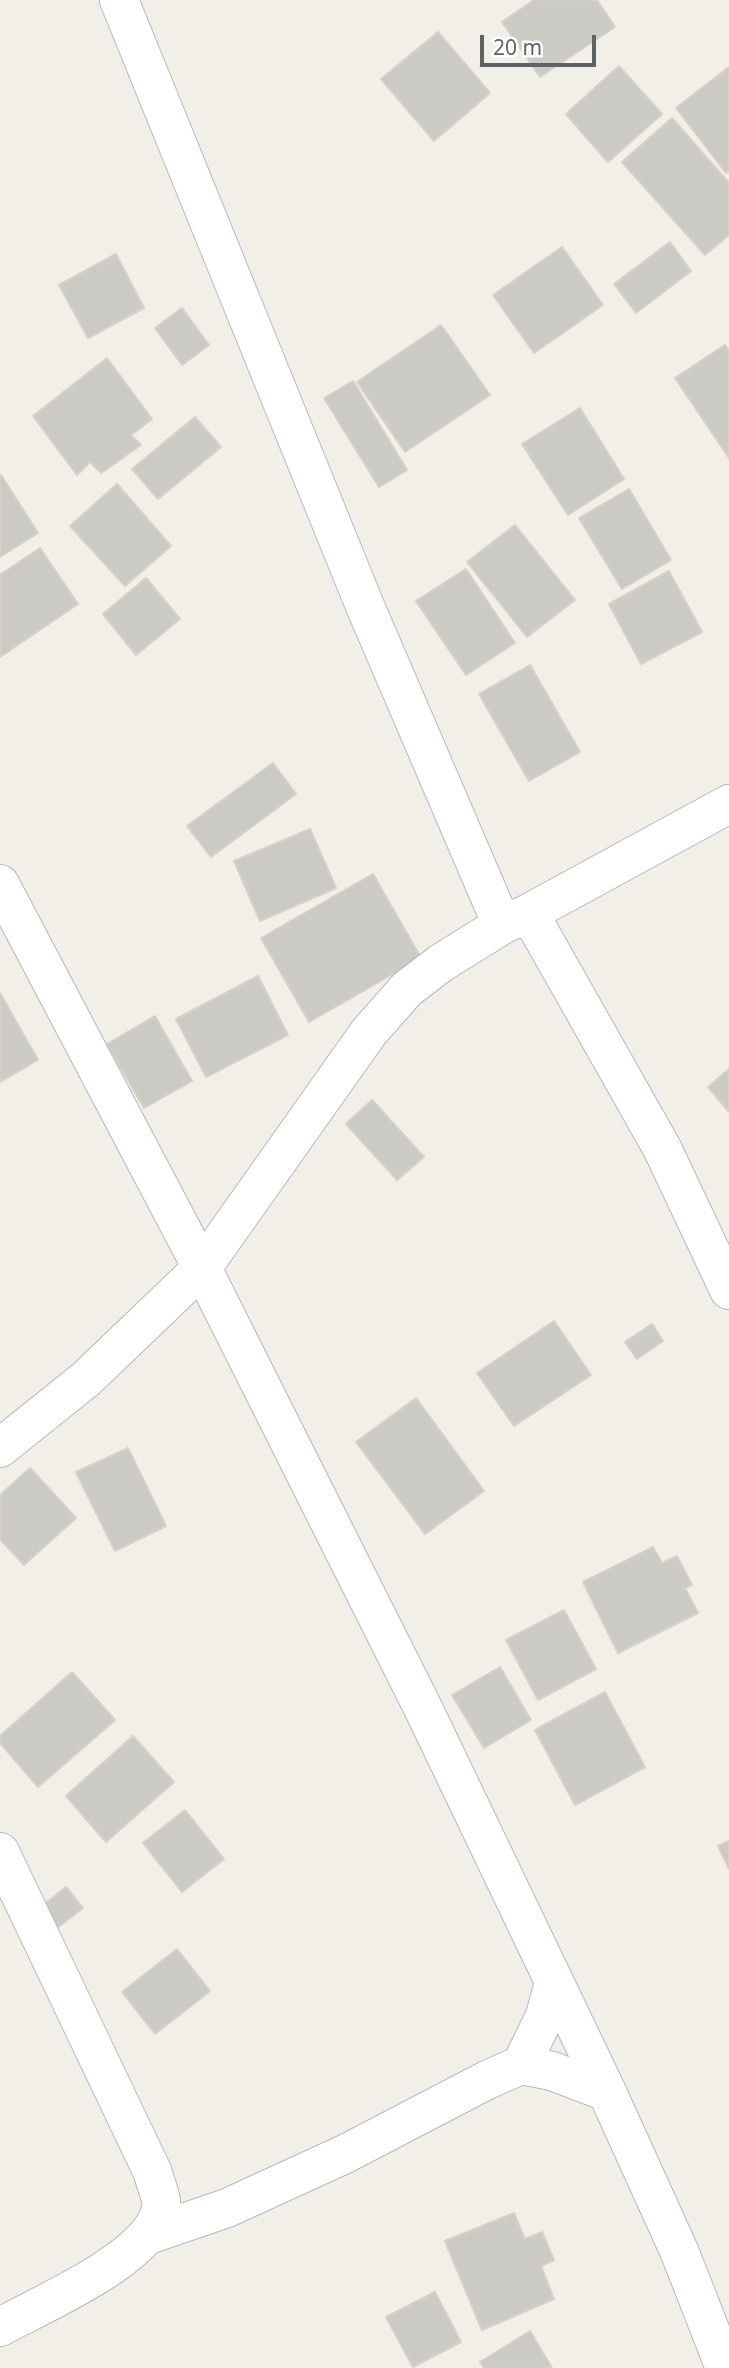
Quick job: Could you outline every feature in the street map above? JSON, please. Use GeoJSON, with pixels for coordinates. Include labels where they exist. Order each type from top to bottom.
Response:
{"type":"FeatureCollection","features":[{"type":"Feature","properties":{"kind":"street"},"geometry":{"type":"LineString","coordinates":[[119,0],[365,606],[515,919],[662,1148],[729,1290]]}},
{"type":"Feature","properties":{"kind":"street"},"geometry":{"type":"LineString","coordinates":[[0,1448],[86,1379],[202,1268],[369,1032],[399,998],[441,963],[515,919],[729,804]]}},
{"type":"Feature","properties":{"kind":"street"},"geometry":{"type":"LineString","coordinates":[[0,884],[202,1268],[423,1708],[607,2092],[680,2253],[725,2368]]}},
{"type":"Feature","properties":{"kind":"street"},"geometry":{"type":"LineString","coordinates":[[0,1852],[153,2173],[162,2206],[155,2228],[134,2250],[100,2272],[0,2327]]}},
{"type":"Feature","properties":{"kind":"street"},"geometry":{"type":"LineString","coordinates":[[521,2064],[545,2016],[554,1982]]}},
{"type":"Feature","properties":{"kind":"street"},"geometry":{"type":"LineString","coordinates":[[148,2235],[239,2203],[345,2154],[521,2064],[552,2071],[607,2092]]}},
{"type":"Feature","properties":{"kind":"building"},"geometry":{"type":"Polygon","coordinates":[[[534,0],[597,0],[615,27],[540,77],[502,22],[534,0]]]}},
{"type":"Feature","properties":{"kind":"building"},"geometry":{"type":"Polygon","coordinates":[[[438,32],[490,93],[434,141],[381,79],[438,32]]]}},
{"type":"Feature","properties":{"kind":"building"},"geometry":{"type":"Polygon","coordinates":[[[619,66],[662,114],[608,162],[566,114],[619,66]]]}},
{"type":"Feature","properties":{"kind":"building"},"geometry":{"type":"Polygon","coordinates":[[[729,67],[729,171],[726,173],[676,108],[729,67]]]}},
{"type":"Feature","properties":{"kind":"building"},"geometry":{"type":"Polygon","coordinates":[[[672,118],[729,183],[729,235],[705,255],[622,162],[672,118]]]}},
{"type":"Feature","properties":{"kind":"building"},"geometry":{"type":"Polygon","coordinates":[[[670,242],[691,271],[636,313],[614,284],[670,242]]]}},
{"type":"Feature","properties":{"kind":"building"},"geometry":{"type":"Polygon","coordinates":[[[562,247],[603,305],[534,353],[493,295],[562,247]]]}},
{"type":"Feature","properties":{"kind":"building"},"geometry":{"type":"Polygon","coordinates":[[[116,254],[144,308],[88,338],[59,285],[116,254]]]}},
{"type":"Feature","properties":{"kind":"building"},"geometry":{"type":"Polygon","coordinates":[[[182,308],[209,345],[182,365],[155,328],[182,308]]]}},
{"type":"Feature","properties":{"kind":"building"},"geometry":{"type":"Polygon","coordinates":[[[441,325],[490,395],[405,452],[357,382],[441,325]]]}},
{"type":"Feature","properties":{"kind":"building"},"geometry":{"type":"Polygon","coordinates":[[[725,345],[729,351],[729,458],[675,378],[725,345]]]}},
{"type":"Feature","properties":{"kind":"building"},"geometry":{"type":"Polygon","coordinates":[[[107,358],[152,419],[131,435],[141,445],[101,473],[90,462],[77,475],[33,416],[107,358]]]}},
{"type":"Feature","properties":{"kind":"building"},"geometry":{"type":"Polygon","coordinates":[[[353,381],[407,470],[379,487],[324,398],[353,381]]]}},
{"type":"Feature","properties":{"kind":"building"},"geometry":{"type":"Polygon","coordinates":[[[580,408],[624,479],[568,515],[522,444],[580,408]]]}},
{"type":"Feature","properties":{"kind":"building"},"geometry":{"type":"Polygon","coordinates":[[[195,417],[221,447],[158,499],[132,469],[195,417]]]}},
{"type":"Feature","properties":{"kind":"building"},"geometry":{"type":"Polygon","coordinates":[[[0,476],[38,533],[0,557],[0,476]]]}},
{"type":"Feature","properties":{"kind":"building"},"geometry":{"type":"Polygon","coordinates":[[[117,484],[171,546],[125,586],[70,526],[117,484]]]}},
{"type":"Feature","properties":{"kind":"building"},"geometry":{"type":"Polygon","coordinates":[[[629,489],[671,560],[622,589],[579,518],[629,489]]]}},
{"type":"Feature","properties":{"kind":"building"},"geometry":{"type":"Polygon","coordinates":[[[515,525],[575,600],[527,637],[467,562],[515,525]]]}},
{"type":"Feature","properties":{"kind":"building"},"geometry":{"type":"Polygon","coordinates":[[[40,548],[78,604],[0,657],[0,575],[40,548]]]}},
{"type":"Feature","properties":{"kind":"building"},"geometry":{"type":"Polygon","coordinates":[[[466,569],[515,643],[466,675],[416,601],[466,569]]]}},
{"type":"Feature","properties":{"kind":"building"},"geometry":{"type":"Polygon","coordinates":[[[669,571],[702,632],[641,664],[609,604],[669,571]]]}},
{"type":"Feature","properties":{"kind":"building"},"geometry":{"type":"Polygon","coordinates":[[[146,578],[180,619],[136,655],[103,614],[146,578]]]}},
{"type":"Feature","properties":{"kind":"building"},"geometry":{"type":"Polygon","coordinates":[[[530,665],[580,752],[529,781],[479,694],[530,665]]]}},
{"type":"Feature","properties":{"kind":"building"},"geometry":{"type":"Polygon","coordinates":[[[273,763],[296,794],[211,857],[187,826],[273,763]]]}},
{"type":"Feature","properties":{"kind":"building"},"geometry":{"type":"Polygon","coordinates":[[[310,829],[336,888],[260,921],[234,861],[310,829]]]}},
{"type":"Feature","properties":{"kind":"building"},"geometry":{"type":"Polygon","coordinates":[[[373,874],[421,958],[309,1022],[261,938],[373,874]]]}},
{"type":"Feature","properties":{"kind":"building"},"geometry":{"type":"Polygon","coordinates":[[[258,976],[288,1035],[206,1077],[176,1019],[258,976]]]}},
{"type":"Feature","properties":{"kind":"building"},"geometry":{"type":"Polygon","coordinates":[[[0,993],[38,1060],[0,1082],[0,993]]]}},
{"type":"Feature","properties":{"kind":"building"},"geometry":{"type":"Polygon","coordinates":[[[155,1016],[192,1081],[144,1108],[107,1044],[155,1016]]]}},
{"type":"Feature","properties":{"kind":"building"},"geometry":{"type":"Polygon","coordinates":[[[729,1069],[729,1112],[708,1087],[729,1069]]]}},
{"type":"Feature","properties":{"kind":"building"},"geometry":{"type":"Polygon","coordinates":[[[372,1100],[424,1157],[397,1180],[346,1124],[372,1100]]]}},
{"type":"Feature","properties":{"kind":"building"},"geometry":{"type":"Polygon","coordinates":[[[554,1321],[591,1375],[514,1426],[477,1373],[554,1321]]]}},
{"type":"Feature","properties":{"kind":"building"},"geometry":{"type":"Polygon","coordinates":[[[652,1324],[663,1341],[637,1359],[625,1342],[652,1324]]]}},
{"type":"Feature","properties":{"kind":"building"},"geometry":{"type":"Polygon","coordinates":[[[416,1398],[484,1491],[425,1534],[356,1442],[416,1398]]]}},
{"type":"Feature","properties":{"kind":"building"},"geometry":{"type":"Polygon","coordinates":[[[128,1448],[166,1526],[115,1551],[76,1472],[128,1448]]]}},
{"type":"Feature","properties":{"kind":"building"},"geometry":{"type":"Polygon","coordinates":[[[30,1468],[76,1518],[24,1565],[0,1539],[0,1495],[30,1468]]]}},
{"type":"Feature","properties":{"kind":"building"},"geometry":{"type":"Polygon","coordinates":[[[653,1547],[662,1563],[677,1556],[692,1585],[685,1588],[698,1613],[618,1653],[583,1582],[653,1547]]]}},
{"type":"Feature","properties":{"kind":"building"},"geometry":{"type":"Polygon","coordinates":[[[564,1610],[596,1669],[538,1700],[506,1640],[564,1610]]]}},
{"type":"Feature","properties":{"kind":"building"},"geometry":{"type":"Polygon","coordinates":[[[500,1667],[531,1720],[484,1748],[452,1695],[500,1667]]]}},
{"type":"Feature","properties":{"kind":"building"},"geometry":{"type":"Polygon","coordinates":[[[72,1672],[115,1720],[38,1787],[0,1743],[0,1736],[72,1672]]]}},
{"type":"Feature","properties":{"kind":"building"},"geometry":{"type":"Polygon","coordinates":[[[605,1692],[645,1767],[575,1805],[535,1730],[605,1692]]]}},
{"type":"Feature","properties":{"kind":"building"},"geometry":{"type":"Polygon","coordinates":[[[133,1736],[174,1782],[106,1842],[66,1796],[133,1736]]]}},
{"type":"Feature","properties":{"kind":"building"},"geometry":{"type":"Polygon","coordinates":[[[185,1810],[224,1859],[182,1892],[143,1843],[185,1810]]]}},
{"type":"Feature","properties":{"kind":"building"},"geometry":{"type":"Polygon","coordinates":[[[729,1841],[729,1869],[718,1846],[729,1841]]]}},
{"type":"Feature","properties":{"kind":"building"},"geometry":{"type":"Polygon","coordinates":[[[66,1887],[83,1908],[52,1932],[36,1911],[66,1887]]]}},
{"type":"Feature","properties":{"kind":"building"},"geometry":{"type":"Polygon","coordinates":[[[177,1949],[210,1991],[155,2034],[122,1992],[177,1949]]]}},
{"type":"Feature","properties":{"kind":"building"},"geometry":{"type":"Polygon","coordinates":[[[514,2213],[525,2239],[542,2232],[554,2260],[541,2266],[554,2299],[482,2330],[445,2241],[514,2213]]]}},
{"type":"Feature","properties":{"kind":"building"},"geometry":{"type":"Polygon","coordinates":[[[435,2292],[461,2342],[413,2367],[386,2317],[435,2292]]]}},
{"type":"Feature","properties":{"kind":"building"},"geometry":{"type":"Polygon","coordinates":[[[530,2331],[552,2368],[484,2368],[480,2362],[530,2331]]]}}]}
